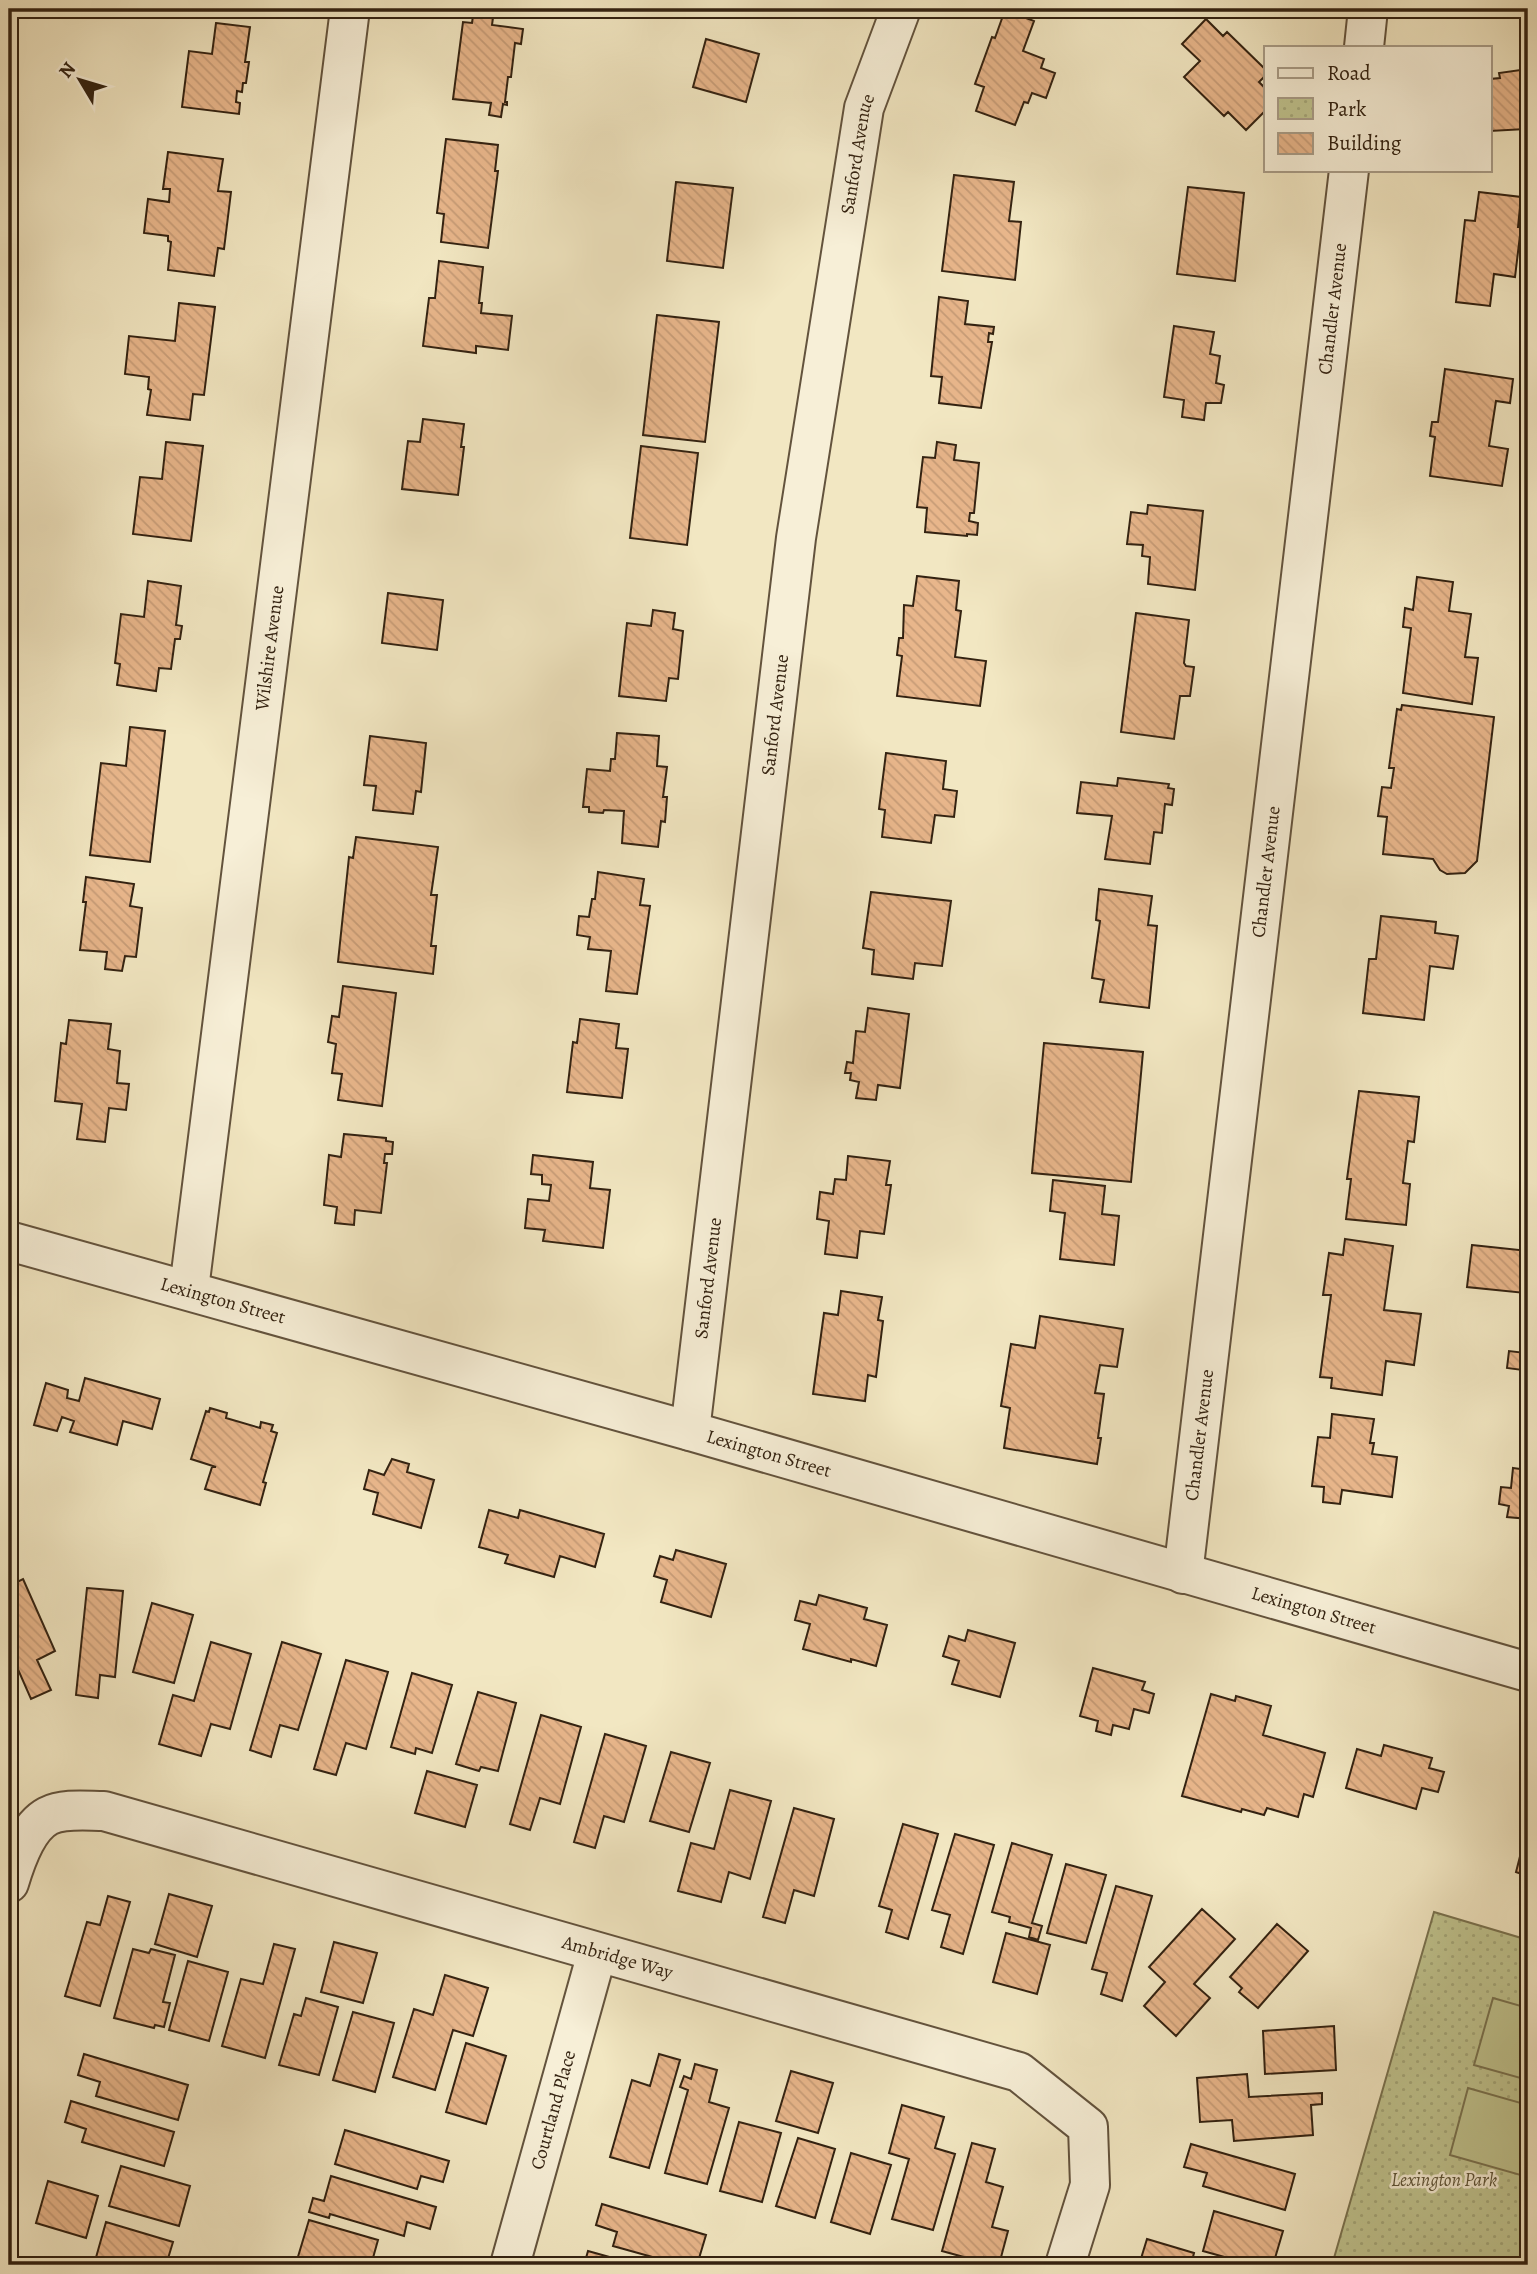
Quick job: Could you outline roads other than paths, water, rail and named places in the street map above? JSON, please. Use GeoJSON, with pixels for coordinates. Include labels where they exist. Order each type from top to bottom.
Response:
{"type":"FeatureCollection","features":[{"type":"Feature","properties":{"kind":"street","name":"Wilshire Avenue"},"geometry":{"type":"LineString","coordinates":[[189,1289],[350,9]]}},
{"type":"Feature","properties":{"kind":"street","name":"Sanford Avenue"},"geometry":{"type":"LineString","coordinates":[[690,1431],[796,538],[864,108],[901,9]]}},
{"type":"Feature","properties":{"kind":"street"},"geometry":{"type":"LineString","coordinates":[[1364,46],[1368,9]]}},
{"type":"Feature","properties":{"kind":"street","name":"Chandler Avenue"},"geometry":{"type":"LineString","coordinates":[[1183,1574],[1349,172]]}},
{"type":"Feature","properties":{"kind":"street","name":"Lexington Street"},"geometry":{"type":"LineString","coordinates":[[9,1241],[189,1289],[690,1431],[1528,1672]]}},
{"type":"Feature","properties":{"kind":"street","name":"Ambridge Way"},"geometry":{"type":"LineString","coordinates":[[12,1872],[29,1836],[48,1816],[104,1811],[1019,2072],[1088,2127],[1090,2185],[1065,2265]]}},
{"type":"Feature","properties":{"kind":"street","name":"Courtland Place"},"geometry":{"type":"LineString","coordinates":[[510,2265],[597,1953]]}},
{"type":"Feature","properties":{"kind":"park label","name":"Lexington Park"},"geometry":{"type":"Point","coordinates":[1444,2180]}}]}
